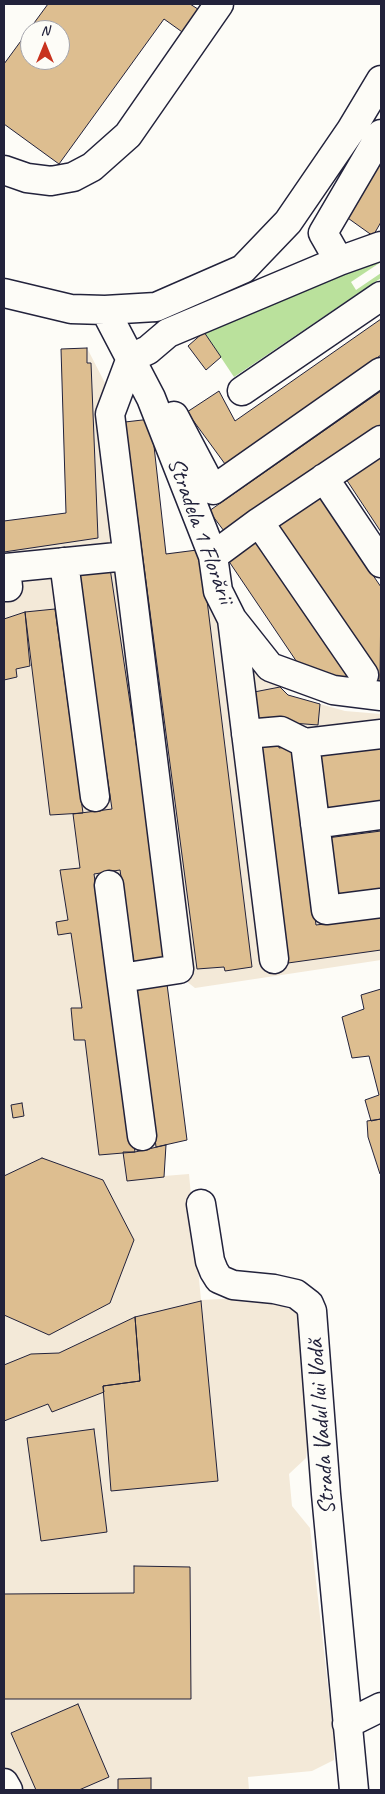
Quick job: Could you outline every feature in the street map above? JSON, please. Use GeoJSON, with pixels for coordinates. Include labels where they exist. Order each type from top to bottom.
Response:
{"type":"FeatureCollection","features":[{"type":"Feature","properties":{"kind":"street"},"geometry":{"type":"LineString","coordinates":[[4,170],[27,178],[51,181],[73,176],[92,167],[128,135],[219,4]]}},
{"type":"Feature","properties":{"kind":"street"},"geometry":{"type":"LineString","coordinates":[[4,293],[71,309],[105,310],[156,307],[242,269],[288,222],[352,130],[381,80]]}},
{"type":"Feature","properties":{"kind":"street"},"geometry":{"type":"LineString","coordinates":[[339,261],[323,233],[381,134]]}},
{"type":"Feature","properties":{"kind":"street"},"geometry":{"type":"LineString","coordinates":[[120,978],[179,970],[110,414],[139,354],[168,333],[339,261],[381,246]]}},
{"type":"Feature","properties":{"kind":"street"},"geometry":{"type":"LineString","coordinates":[[242,391],[381,296]]}},
{"type":"Feature","properties":{"kind":"street","name":"Stradela 1 Florării"},"geometry":{"type":"LineString","coordinates":[[105,310],[139,354],[151,398],[213,556],[218,591],[232,619],[270,667],[333,690],[381,696]]}},
{"type":"Feature","properties":{"kind":"street"},"geometry":{"type":"LineString","coordinates":[[139,354],[167,402],[213,490],[381,372]]}},
{"type":"Feature","properties":{"kind":"street"},"geometry":{"type":"LineString","coordinates":[[213,556],[259,522],[381,440]]}},
{"type":"Feature","properties":{"kind":"street"},"geometry":{"type":"LineString","coordinates":[[324,478],[381,563]]}},
{"type":"Feature","properties":{"kind":"street"},"geometry":{"type":"LineString","coordinates":[[259,522],[364,675]]}},
{"type":"Feature","properties":{"kind":"street"},"geometry":{"type":"LineString","coordinates":[[4,587],[8,586],[6,568],[127,556]]}},
{"type":"Feature","properties":{"kind":"street"},"geometry":{"type":"LineString","coordinates":[[64,562],[95,797]]}},
{"type":"Feature","properties":{"kind":"street"},"geometry":{"type":"LineString","coordinates":[[232,619],[274,960]]}},
{"type":"Feature","properties":{"kind":"street"},"geometry":{"type":"LineString","coordinates":[[246,734],[281,731],[305,743],[381,734]]}},
{"type":"Feature","properties":{"kind":"street"},"geometry":{"type":"LineString","coordinates":[[305,743],[326,910],[381,903]]}},
{"type":"Feature","properties":{"kind":"street"},"geometry":{"type":"LineString","coordinates":[[315,824],[381,815]]}},
{"type":"Feature","properties":{"kind":"street"},"geometry":{"type":"LineString","coordinates":[[108,885],[142,1136]]}},
{"type":"Feature","properties":{"kind":"street","name":"Strada Vadul lui Vodă"},"geometry":{"type":"LineString","coordinates":[[201,1204],[210,1262],[219,1279],[233,1285],[274,1289],[296,1294],[309,1304],[312,1312],[354,1790]]}},
{"type":"Feature","properties":{"kind":"street"},"geometry":{"type":"LineString","coordinates":[[347,1724],[381,1706]]}},
{"type":"Feature","properties":{"kind":"street"},"geometry":{"type":"LineString","coordinates":[[4,1783],[8,1790]]}},
{"type":"Feature","properties":{"kind":"shaded area"},"geometry":{"type":"Polygon","coordinates":[[[87,348],[125,422],[151,419],[166,553],[197,550],[207,600],[260,673],[288,695],[345,711],[381,714],[381,960],[195,988],[186,981],[167,984],[187,1140],[166,1145],[164,1176],[189,1174],[201,1300],[260,1297],[302,1314],[311,1420],[306,1458],[289,1474],[292,1506],[310,1528],[334,1740],[334,1760],[312,1771],[248,1777],[249,1790],[4,1790],[4,521],[66,513],[61,349],[87,348]]]}},
{"type":"Feature","properties":{"kind":"green space"},"geometry":{"type":"Polygon","coordinates":[[[381,260],[381,262],[351,282],[356,290],[381,273],[381,278],[234,377],[204,332],[332,275],[381,260]]]}},
{"type":"Feature","properties":{"kind":"building"},"geometry":{"type":"Polygon","coordinates":[[[48,4],[190,4],[201,11],[185,34],[164,19],[59,164],[4,124],[4,64],[20,42],[20,70],[70,70],[70,20],[36,20],[48,4]]]}},
{"type":"Feature","properties":{"kind":"building"},"geometry":{"type":"Polygon","coordinates":[[[381,155],[381,222],[373,236],[345,216],[381,155]]]}},
{"type":"Feature","properties":{"kind":"building"},"geometry":{"type":"Polygon","coordinates":[[[381,319],[381,355],[225,464],[187,412],[219,391],[235,421],[381,319]]]}},
{"type":"Feature","properties":{"kind":"building"},"geometry":{"type":"Polygon","coordinates":[[[204,332],[221,357],[206,370],[188,346],[204,332]]]}},
{"type":"Feature","properties":{"kind":"building"},"geometry":{"type":"Polygon","coordinates":[[[87,348],[87,363],[91,363],[98,538],[4,552],[4,521],[66,513],[61,349],[87,348]]]}},
{"type":"Feature","properties":{"kind":"building"},"geometry":{"type":"Polygon","coordinates":[[[381,391],[381,429],[227,535],[209,511],[381,391]]]}},
{"type":"Feature","properties":{"kind":"building"},"geometry":{"type":"Polygon","coordinates":[[[151,419],[166,554],[197,550],[207,600],[252,967],[225,971],[224,967],[197,969],[125,422],[151,419]]]}},
{"type":"Feature","properties":{"kind":"building"},"geometry":{"type":"Polygon","coordinates":[[[381,456],[381,532],[346,479],[381,456]]]}},
{"type":"Feature","properties":{"kind":"building"},"geometry":{"type":"Polygon","coordinates":[[[320,498],[381,587],[380,683],[274,528],[320,498]]]}},
{"type":"Feature","properties":{"kind":"building"},"geometry":{"type":"Polygon","coordinates":[[[260,539],[358,685],[305,674],[228,560],[260,539]]]}},
{"type":"Feature","properties":{"kind":"building"},"geometry":{"type":"Polygon","coordinates":[[[110,568],[169,965],[135,970],[120,870],[94,874],[135,1152],[99,1155],[85,1040],[74,1040],[71,1008],[82,1008],[71,933],[58,935],[56,922],[68,920],[60,870],[80,868],[73,814],[112,809],[77,573],[110,568]]]}},
{"type":"Feature","properties":{"kind":"building"},"geometry":{"type":"Polygon","coordinates":[[[55,609],[83,813],[50,815],[25,612],[55,609]]]}},
{"type":"Feature","properties":{"kind":"building"},"geometry":{"type":"Polygon","coordinates":[[[25,612],[30,666],[16,669],[17,677],[4,680],[4,619],[25,612]]]}},
{"type":"Feature","properties":{"kind":"building"},"geometry":{"type":"Polygon","coordinates":[[[280,687],[288,695],[320,704],[318,725],[279,722],[252,725],[249,693],[280,687]]]}},
{"type":"Feature","properties":{"kind":"building"},"geometry":{"type":"Polygon","coordinates":[[[278,737],[279,748],[293,746],[316,925],[381,917],[381,950],[288,963],[258,739],[278,737]]]}},
{"type":"Feature","properties":{"kind":"building"},"geometry":{"type":"Polygon","coordinates":[[[381,745],[381,805],[324,812],[317,753],[381,745]]]}},
{"type":"Feature","properties":{"kind":"building"},"geometry":{"type":"Polygon","coordinates":[[[381,831],[381,892],[336,899],[327,838],[381,831]]]}},
{"type":"Feature","properties":{"kind":"building"},"geometry":{"type":"Polygon","coordinates":[[[167,984],[187,1140],[156,1147],[143,1034],[133,989],[167,984]]]}},
{"type":"Feature","properties":{"kind":"building"},"geometry":{"type":"Polygon","coordinates":[[[381,989],[381,1119],[371,1121],[365,1100],[379,1095],[369,1056],[352,1058],[342,1017],[364,1009],[361,995],[381,989]]]}},
{"type":"Feature","properties":{"kind":"building"},"geometry":{"type":"Polygon","coordinates":[[[22,1103],[24,1116],[13,1118],[11,1105],[22,1103]]]}},
{"type":"Feature","properties":{"kind":"building"},"geometry":{"type":"Polygon","coordinates":[[[381,1119],[380,1174],[368,1137],[367,1121],[381,1119]]]}},
{"type":"Feature","properties":{"kind":"building"},"geometry":{"type":"Polygon","coordinates":[[[166,1145],[164,1177],[127,1181],[123,1152],[135,1152],[166,1145]]]}},
{"type":"Feature","properties":{"kind":"building"},"geometry":{"type":"Polygon","coordinates":[[[42,1158],[103,1180],[134,1240],[110,1303],[49,1335],[4,1315],[4,1176],[42,1158]]]}},
{"type":"Feature","properties":{"kind":"building"},"geometry":{"type":"Polygon","coordinates":[[[201,1301],[218,1481],[111,1491],[103,1386],[140,1381],[135,1317],[201,1301]]]}},
{"type":"Feature","properties":{"kind":"building"},"geometry":{"type":"Polygon","coordinates":[[[135,1317],[140,1381],[103,1386],[104,1392],[52,1412],[48,1404],[4,1421],[4,1365],[31,1354],[59,1353],[135,1317]]]}},
{"type":"Feature","properties":{"kind":"building"},"geometry":{"type":"Polygon","coordinates":[[[94,1429],[107,1532],[41,1541],[27,1438],[94,1429]]]}},
{"type":"Feature","properties":{"kind":"building"},"geometry":{"type":"Polygon","coordinates":[[[134,1566],[190,1567],[191,1699],[4,1699],[4,1594],[134,1593],[134,1566]]]}},
{"type":"Feature","properties":{"kind":"building"},"geometry":{"type":"Polygon","coordinates":[[[78,1704],[109,1777],[79,1790],[36,1790],[11,1733],[78,1704]]]}},
{"type":"Feature","properties":{"kind":"building"},"geometry":{"type":"Polygon","coordinates":[[[151,1778],[151,1790],[118,1790],[118,1779],[151,1778]]]}}]}
